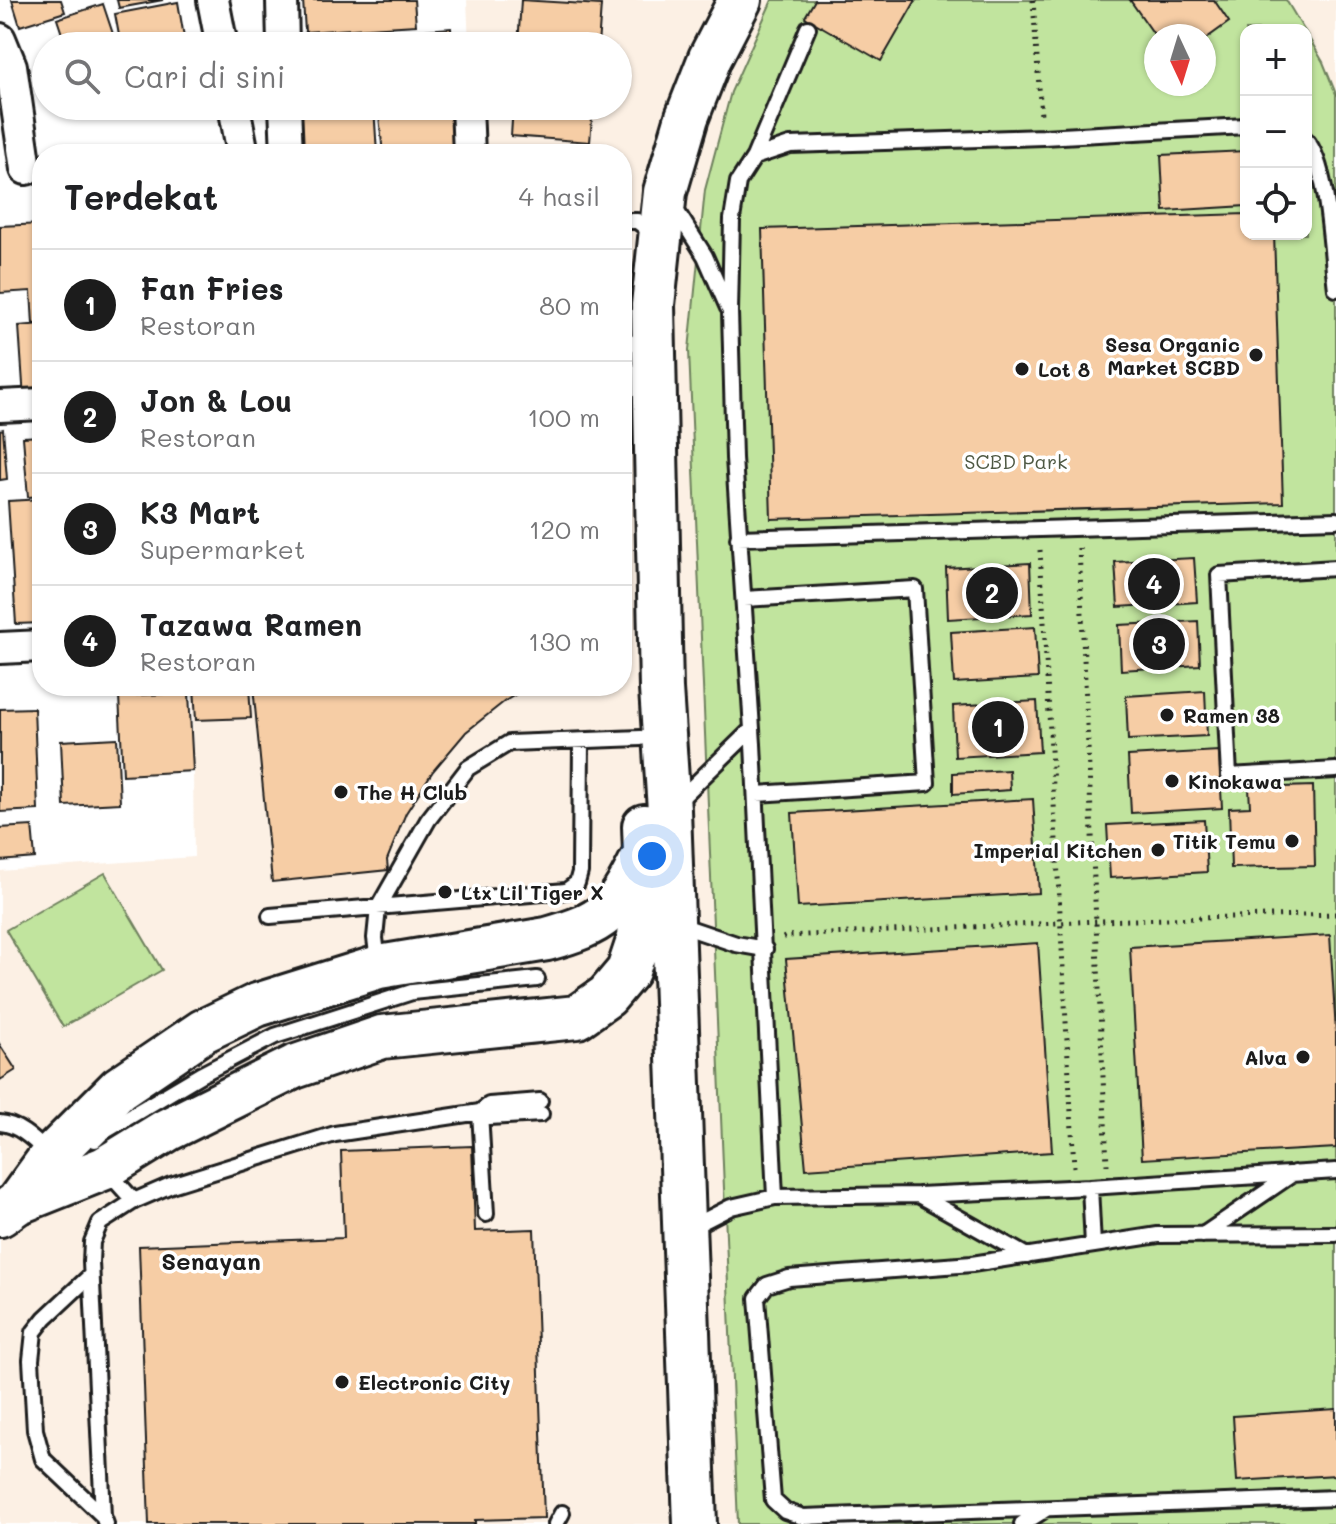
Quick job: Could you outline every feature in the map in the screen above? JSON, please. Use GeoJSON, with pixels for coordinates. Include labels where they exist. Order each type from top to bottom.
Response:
{"type":"FeatureCollection","features":[{"type":"Feature","properties":{"kind":"main road"},"geometry":{"type":"LineString","coordinates":[[695,1524],[669,810],[638,338],[653,305],[665,192],[687,117],[710,58],[740,0]]}},
{"type":"Feature","properties":{"kind":"main road"},"geometry":{"type":"LineString","coordinates":[[8,1209],[76,1161],[167,1130],[294,1067],[382,1037],[577,1017],[607,996],[628,971],[639,938],[645,853],[641,738],[661,689]]}},
{"type":"Feature","properties":{"kind":"main road"},"geometry":{"type":"LineString","coordinates":[[8,1209],[76,1161],[119,1088],[203,1031],[257,1005],[379,967],[547,939],[597,921],[623,898],[645,853]]}},
{"type":"Feature","properties":{"kind":"street"},"geometry":{"type":"LineString","coordinates":[[213,0],[219,32]]}},
{"type":"Feature","properties":{"kind":"street"},"geometry":{"type":"LineString","coordinates":[[282,0],[283,32]]}},
{"type":"Feature","properties":{"kind":"street"},"geometry":{"type":"LineString","coordinates":[[0,39],[11,66],[23,170]]}},
{"type":"Feature","properties":{"kind":"street"},"geometry":{"type":"LineString","coordinates":[[237,120],[241,144]]}},
{"type":"Feature","properties":{"kind":"street"},"geometry":{"type":"LineString","coordinates":[[286,120],[287,144]]}},
{"type":"Feature","properties":{"kind":"street"},"geometry":{"type":"LineString","coordinates":[[468,120],[469,144]]}},
{"type":"Feature","properties":{"kind":"street"},"geometry":{"type":"LineString","coordinates":[[0,406],[32,404]]}},
{"type":"Feature","properties":{"kind":"street"},"geometry":{"type":"LineString","coordinates":[[0,648],[32,646]]}},
{"type":"Feature","properties":{"kind":"lane"},"geometry":{"type":"LineString","coordinates":[[775,1197],[765,949],[738,538],[730,312],[732,219],[738,182],[754,157],[808,28]]}},
{"type":"Feature","properties":{"kind":"lane"},"geometry":{"type":"LineString","coordinates":[[754,157],[790,145],[1043,137],[1240,126]]}},
{"type":"Feature","properties":{"kind":"lane"},"geometry":{"type":"LineString","coordinates":[[1312,147],[1322,176],[1336,289]]}},
{"type":"Feature","properties":{"kind":"lane"},"geometry":{"type":"LineString","coordinates":[[665,192],[705,256],[730,312]]}},
{"type":"Feature","properties":{"kind":"lane"},"geometry":{"type":"LineString","coordinates":[[632,221],[648,227],[660,240]]}},
{"type":"Feature","properties":{"kind":"lane"},"geometry":{"type":"LineString","coordinates":[[738,538],[1336,520]]}},
{"type":"Feature","properties":{"kind":"lane"},"geometry":{"type":"LineString","coordinates":[[1336,568],[1219,575],[1229,776],[1336,770]]}},
{"type":"Feature","properties":{"kind":"lane"},"geometry":{"type":"LineString","coordinates":[[744,599],[915,589],[924,734],[927,783],[756,794]]}},
{"type":"Feature","properties":{"kind":"lane"},"geometry":{"type":"LineString","coordinates":[[669,810],[752,729]]}},
{"type":"Feature","properties":{"kind":"lane"},"geometry":{"type":"LineString","coordinates":[[379,967],[375,938],[378,908],[428,820],[468,768],[509,743],[641,738]]}},
{"type":"Feature","properties":{"kind":"lane"},"geometry":{"type":"LineString","coordinates":[[270,916],[566,891],[577,883],[580,872],[581,741]]}},
{"type":"Feature","properties":{"kind":"lane"},"geometry":{"type":"LineString","coordinates":[[674,923],[736,944],[765,949]]}},
{"type":"Feature","properties":{"kind":"lane"},"geometry":{"type":"LineString","coordinates":[[76,1161],[102,1133],[200,1075],[275,1036],[412,992],[537,979]]}},
{"type":"Feature","properties":{"kind":"lane"},"geometry":{"type":"LineString","coordinates":[[104,1520],[91,1275],[92,1242],[100,1223],[134,1201],[171,1185],[335,1134],[480,1112],[489,1117],[541,1108]]}},
{"type":"Feature","properties":{"kind":"lane"},"geometry":{"type":"LineString","coordinates":[[480,1112],[486,1214]]}},
{"type":"Feature","properties":{"kind":"lane"},"geometry":{"type":"LineString","coordinates":[[0,1123],[8,1123],[76,1161],[134,1201]]}},
{"type":"Feature","properties":{"kind":"lane"},"geometry":{"type":"LineString","coordinates":[[686,1230],[731,1207],[775,1197],[1083,1188],[1336,1171]]}},
{"type":"Feature","properties":{"kind":"lane"},"geometry":{"type":"LineString","coordinates":[[1203,1235],[1294,1173]]}},
{"type":"Feature","properties":{"kind":"lane"},"geometry":{"type":"LineString","coordinates":[[1083,1188],[1093,1245]]}},
{"type":"Feature","properties":{"kind":"lane"},"geometry":{"type":"LineString","coordinates":[[918,1195],[1028,1256]]}},
{"type":"Feature","properties":{"kind":"lane"},"geometry":{"type":"LineString","coordinates":[[1336,1234],[1158,1235],[972,1264],[789,1278],[767,1285],[757,1298],[773,1500],[785,1511],[803,1517],[1336,1498]]}},
{"type":"Feature","properties":{"kind":"lane"},"geometry":{"type":"LineString","coordinates":[[91,1275],[34,1332],[31,1360],[35,1430],[43,1459],[104,1520]]}},
{"type":"Feature","properties":{"kind":"lane"},"geometry":{"type":"LineString","coordinates":[[1022,1524],[1046,1509]]}},
{"type":"Feature","properties":{"kind":"path"},"geometry":{"type":"LineString","coordinates":[[1033,0],[1043,137]]}},
{"type":"Feature","properties":{"kind":"path"},"geometry":{"type":"LineString","coordinates":[[1078,528],[1108,1186]]}},
{"type":"Feature","properties":{"kind":"path"},"geometry":{"type":"LineString","coordinates":[[1039,529],[1059,923],[1083,1188]]}},
{"type":"Feature","properties":{"kind":"path"},"geometry":{"type":"LineString","coordinates":[[765,949],[787,936],[1098,921],[1336,914]]}},
{"type":"Feature","properties":{"kind":"shaded area"},"geometry":{"type":"Polygon","coordinates":[[[467,0],[1336,0],[1336,1524],[0,1524],[0,871],[194,857],[192,696],[632,696],[632,144],[474,144],[473,120],[632,120],[632,32],[468,32],[467,0]]]}},
{"type":"Feature","properties":{"kind":"green space","name":"SCBD Park"},"geometry":{"type":"Polygon","coordinates":[[[772,0],[1286,0],[1300,24],[1240,24],[1240,240],[1312,240],[1312,43],[1323,62],[1336,94],[1336,1524],[738,1524],[689,350],[705,190],[731,92],[772,0]]]}},
{"type":"Feature","properties":{"kind":"green space"},"geometry":{"type":"Polygon","coordinates":[[[105,873],[162,970],[63,1027],[6,930],[105,873]]]}},
{"type":"Feature","properties":{"kind":"building"},"geometry":{"type":"Polygon","coordinates":[[[12,0],[61,0],[65,12],[20,26],[12,0]]]}},
{"type":"Feature","properties":{"kind":"building"},"geometry":{"type":"Polygon","coordinates":[[[117,0],[163,0],[119,8],[117,0]]]}},
{"type":"Feature","properties":{"kind":"building"},"geometry":{"type":"Polygon","coordinates":[[[303,0],[414,0],[416,25],[305,32],[303,0]]]}},
{"type":"Feature","properties":{"kind":"building"},"geometry":{"type":"Polygon","coordinates":[[[521,0],[601,5],[599,32],[519,32],[521,0]]]}},
{"type":"Feature","properties":{"kind":"building"},"geometry":{"type":"Polygon","coordinates":[[[815,0],[916,0],[881,61],[805,17],[815,0]]]}},
{"type":"Feature","properties":{"kind":"building"},"geometry":{"type":"Polygon","coordinates":[[[1130,0],[1214,0],[1229,22],[1216,31],[1216,24],[1147,24],[1130,0]]]}},
{"type":"Feature","properties":{"kind":"building"},"geometry":{"type":"Polygon","coordinates":[[[178,2],[183,32],[118,32],[115,14],[178,2]]]}},
{"type":"Feature","properties":{"kind":"building"},"geometry":{"type":"Polygon","coordinates":[[[103,4],[112,32],[61,32],[57,19],[103,4]]]}},
{"type":"Feature","properties":{"kind":"building"},"geometry":{"type":"Polygon","coordinates":[[[451,28],[451,32],[397,32],[451,28]]]}},
{"type":"Feature","properties":{"kind":"building"},"geometry":{"type":"Polygon","coordinates":[[[289,120],[375,120],[376,144],[291,144],[289,120]]]}},
{"type":"Feature","properties":{"kind":"building"},"geometry":{"type":"Polygon","coordinates":[[[379,120],[458,120],[461,144],[382,144],[379,120]]]}},
{"type":"Feature","properties":{"kind":"building"},"geometry":{"type":"Polygon","coordinates":[[[512,120],[592,120],[590,142],[511,136],[512,120]]]}},
{"type":"Feature","properties":{"kind":"building"},"geometry":{"type":"Polygon","coordinates":[[[1240,151],[1240,206],[1164,211],[1161,155],[1240,151]]]}},
{"type":"Feature","properties":{"kind":"building","name":"Lot 8"},"geometry":{"type":"Polygon","coordinates":[[[1240,214],[1240,240],[1274,240],[1283,503],[771,519],[762,229],[1240,214]]]}},
{"type":"Feature","properties":{"kind":"building"},"geometry":{"type":"Polygon","coordinates":[[[32,224],[32,308],[31,291],[0,293],[0,226],[32,224]]]}},
{"type":"Feature","properties":{"kind":"building"},"geometry":{"type":"Polygon","coordinates":[[[32,325],[32,399],[24,399],[19,326],[32,325]]]}},
{"type":"Feature","properties":{"kind":"building"},"geometry":{"type":"Polygon","coordinates":[[[3,429],[7,479],[0,480],[0,430],[3,429]]]}},
{"type":"Feature","properties":{"kind":"building"},"geometry":{"type":"Polygon","coordinates":[[[23,437],[32,437],[32,497],[28,497],[23,437]]]}},
{"type":"Feature","properties":{"kind":"building"},"geometry":{"type":"Polygon","coordinates":[[[32,500],[32,623],[16,624],[8,501],[32,500]]]}},
{"type":"Feature","properties":{"kind":"building"},"geometry":{"type":"Polygon","coordinates":[[[1194,558],[1197,602],[1118,607],[1115,562],[1194,558]]]}},
{"type":"Feature","properties":{"kind":"building"},"geometry":{"type":"Polygon","coordinates":[[[1030,563],[1032,614],[948,619],[946,568],[1030,563]]]}},
{"type":"Feature","properties":{"kind":"building"},"geometry":{"type":"Polygon","coordinates":[[[1198,621],[1200,665],[1121,670],[1119,625],[1198,621]]]}},
{"type":"Feature","properties":{"kind":"building"},"geometry":{"type":"Polygon","coordinates":[[[1035,627],[1038,678],[954,683],[951,632],[1035,627]]]}},
{"type":"Feature","properties":{"kind":"building"},"geometry":{"type":"Polygon","coordinates":[[[1205,691],[1207,736],[1128,740],[1126,696],[1205,691]]]}},
{"type":"Feature","properties":{"kind":"building"},"geometry":{"type":"Polygon","coordinates":[[[119,696],[189,696],[193,771],[123,775],[119,696]]]}},
{"type":"Feature","properties":{"kind":"building"},"geometry":{"type":"Polygon","coordinates":[[[195,696],[250,696],[251,718],[196,720],[195,696]]]}},
{"type":"Feature","properties":{"kind":"building","name":"The H Club"},"geometry":{"type":"Polygon","coordinates":[[[254,696],[513,696],[466,732],[433,771],[406,813],[387,860],[388,870],[272,882],[254,696]]]}},
{"type":"Feature","properties":{"kind":"building"},"geometry":{"type":"Polygon","coordinates":[[[1037,701],[1040,752],[955,757],[953,706],[1037,701]]]}},
{"type":"Feature","properties":{"kind":"building"},"geometry":{"type":"Polygon","coordinates":[[[34,708],[38,810],[0,812],[0,709],[34,708]]]}},
{"type":"Feature","properties":{"kind":"building"},"geometry":{"type":"Polygon","coordinates":[[[117,738],[120,803],[64,806],[61,741],[117,738]]]}},
{"type":"Feature","properties":{"kind":"building"},"geometry":{"type":"Polygon","coordinates":[[[1219,751],[1222,808],[1131,813],[1128,756],[1219,751]]]}},
{"type":"Feature","properties":{"kind":"building"},"geometry":{"type":"Polygon","coordinates":[[[1009,770],[1010,790],[953,794],[953,773],[1009,770]]]}},
{"type":"Feature","properties":{"kind":"building"},"geometry":{"type":"Polygon","coordinates":[[[1313,786],[1315,866],[1231,868],[1229,808],[1250,807],[1249,788],[1313,786]]]}},
{"type":"Feature","properties":{"kind":"building"},"geometry":{"type":"Polygon","coordinates":[[[1033,799],[1039,893],[798,907],[792,813],[1033,799]]]}},
{"type":"Feature","properties":{"kind":"building"},"geometry":{"type":"Polygon","coordinates":[[[1204,820],[1207,872],[1110,878],[1107,825],[1204,820]]]}},
{"type":"Feature","properties":{"kind":"building"},"geometry":{"type":"Polygon","coordinates":[[[32,826],[35,858],[0,861],[0,828],[32,826]]]}},
{"type":"Feature","properties":{"kind":"building"},"geometry":{"type":"Polygon","coordinates":[[[1330,935],[1336,1033],[1336,1148],[1142,1159],[1130,947],[1330,935]]]}},
{"type":"Feature","properties":{"kind":"building"},"geometry":{"type":"Polygon","coordinates":[[[1038,943],[1052,1152],[806,1169],[786,959],[1038,943]]]}},
{"type":"Feature","properties":{"kind":"building"},"geometry":{"type":"Polygon","coordinates":[[[0,1045],[16,1070],[0,1080],[0,1045]]]}},
{"type":"Feature","properties":{"kind":"building","name":"Electronic City"},"geometry":{"type":"Polygon","coordinates":[[[472,1146],[475,1231],[534,1229],[544,1518],[475,1520],[475,1524],[149,1524],[139,1246],[344,1238],[341,1151],[472,1146]]]}},
{"type":"Feature","properties":{"kind":"building"},"geometry":{"type":"Polygon","coordinates":[[[1336,1409],[1336,1475],[1237,1481],[1233,1416],[1336,1409]]]}},
{"type":"Feature","properties":{"kind":"place","name":"Sesa Organic Market SCBD"},"geometry":{"type":"Point","coordinates":[1256,355]}},
{"type":"Feature","properties":{"kind":"place","name":"Lot 8"},"geometry":{"type":"Point","coordinates":[1022,369]}},
{"type":"Feature","properties":{"kind":"place","name":"Tazawa Ramen"},"geometry":{"type":"Point","coordinates":[1154,584]}},
{"type":"Feature","properties":{"kind":"place","name":"Jon & Lou"},"geometry":{"type":"Point","coordinates":[992,593]}},
{"type":"Feature","properties":{"kind":"place","name":"K3 Mart"},"geometry":{"type":"Point","coordinates":[1159,644]}},
{"type":"Feature","properties":{"kind":"place","name":"Ramen 38"},"geometry":{"type":"Point","coordinates":[1167,715]}},
{"type":"Feature","properties":{"kind":"place","name":"Fan Fries"},"geometry":{"type":"Point","coordinates":[998,727]}},
{"type":"Feature","properties":{"kind":"place","name":"Kinokawa"},"geometry":{"type":"Point","coordinates":[1172,781]}},
{"type":"Feature","properties":{"kind":"place","name":"The H Club"},"geometry":{"type":"Point","coordinates":[341,792]}},
{"type":"Feature","properties":{"kind":"place","name":"Titik Temu"},"geometry":{"type":"Point","coordinates":[1292,841]}},
{"type":"Feature","properties":{"kind":"place","name":"Imperial Kitchen"},"geometry":{"type":"Point","coordinates":[1158,850]}},
{"type":"Feature","properties":{"kind":"place","name":"Ltx Lil Tiger X"},"geometry":{"type":"Point","coordinates":[445,892]}},
{"type":"Feature","properties":{"kind":"place","name":"Alva"},"geometry":{"type":"Point","coordinates":[1303,1057]}},
{"type":"Feature","properties":{"kind":"place","name":"Electronic City"},"geometry":{"type":"Point","coordinates":[342,1382]}},
{"type":"Feature","properties":{"kind":"district","name":"Senayan"},"geometry":{"type":"Point","coordinates":[211,1260]}}]}
